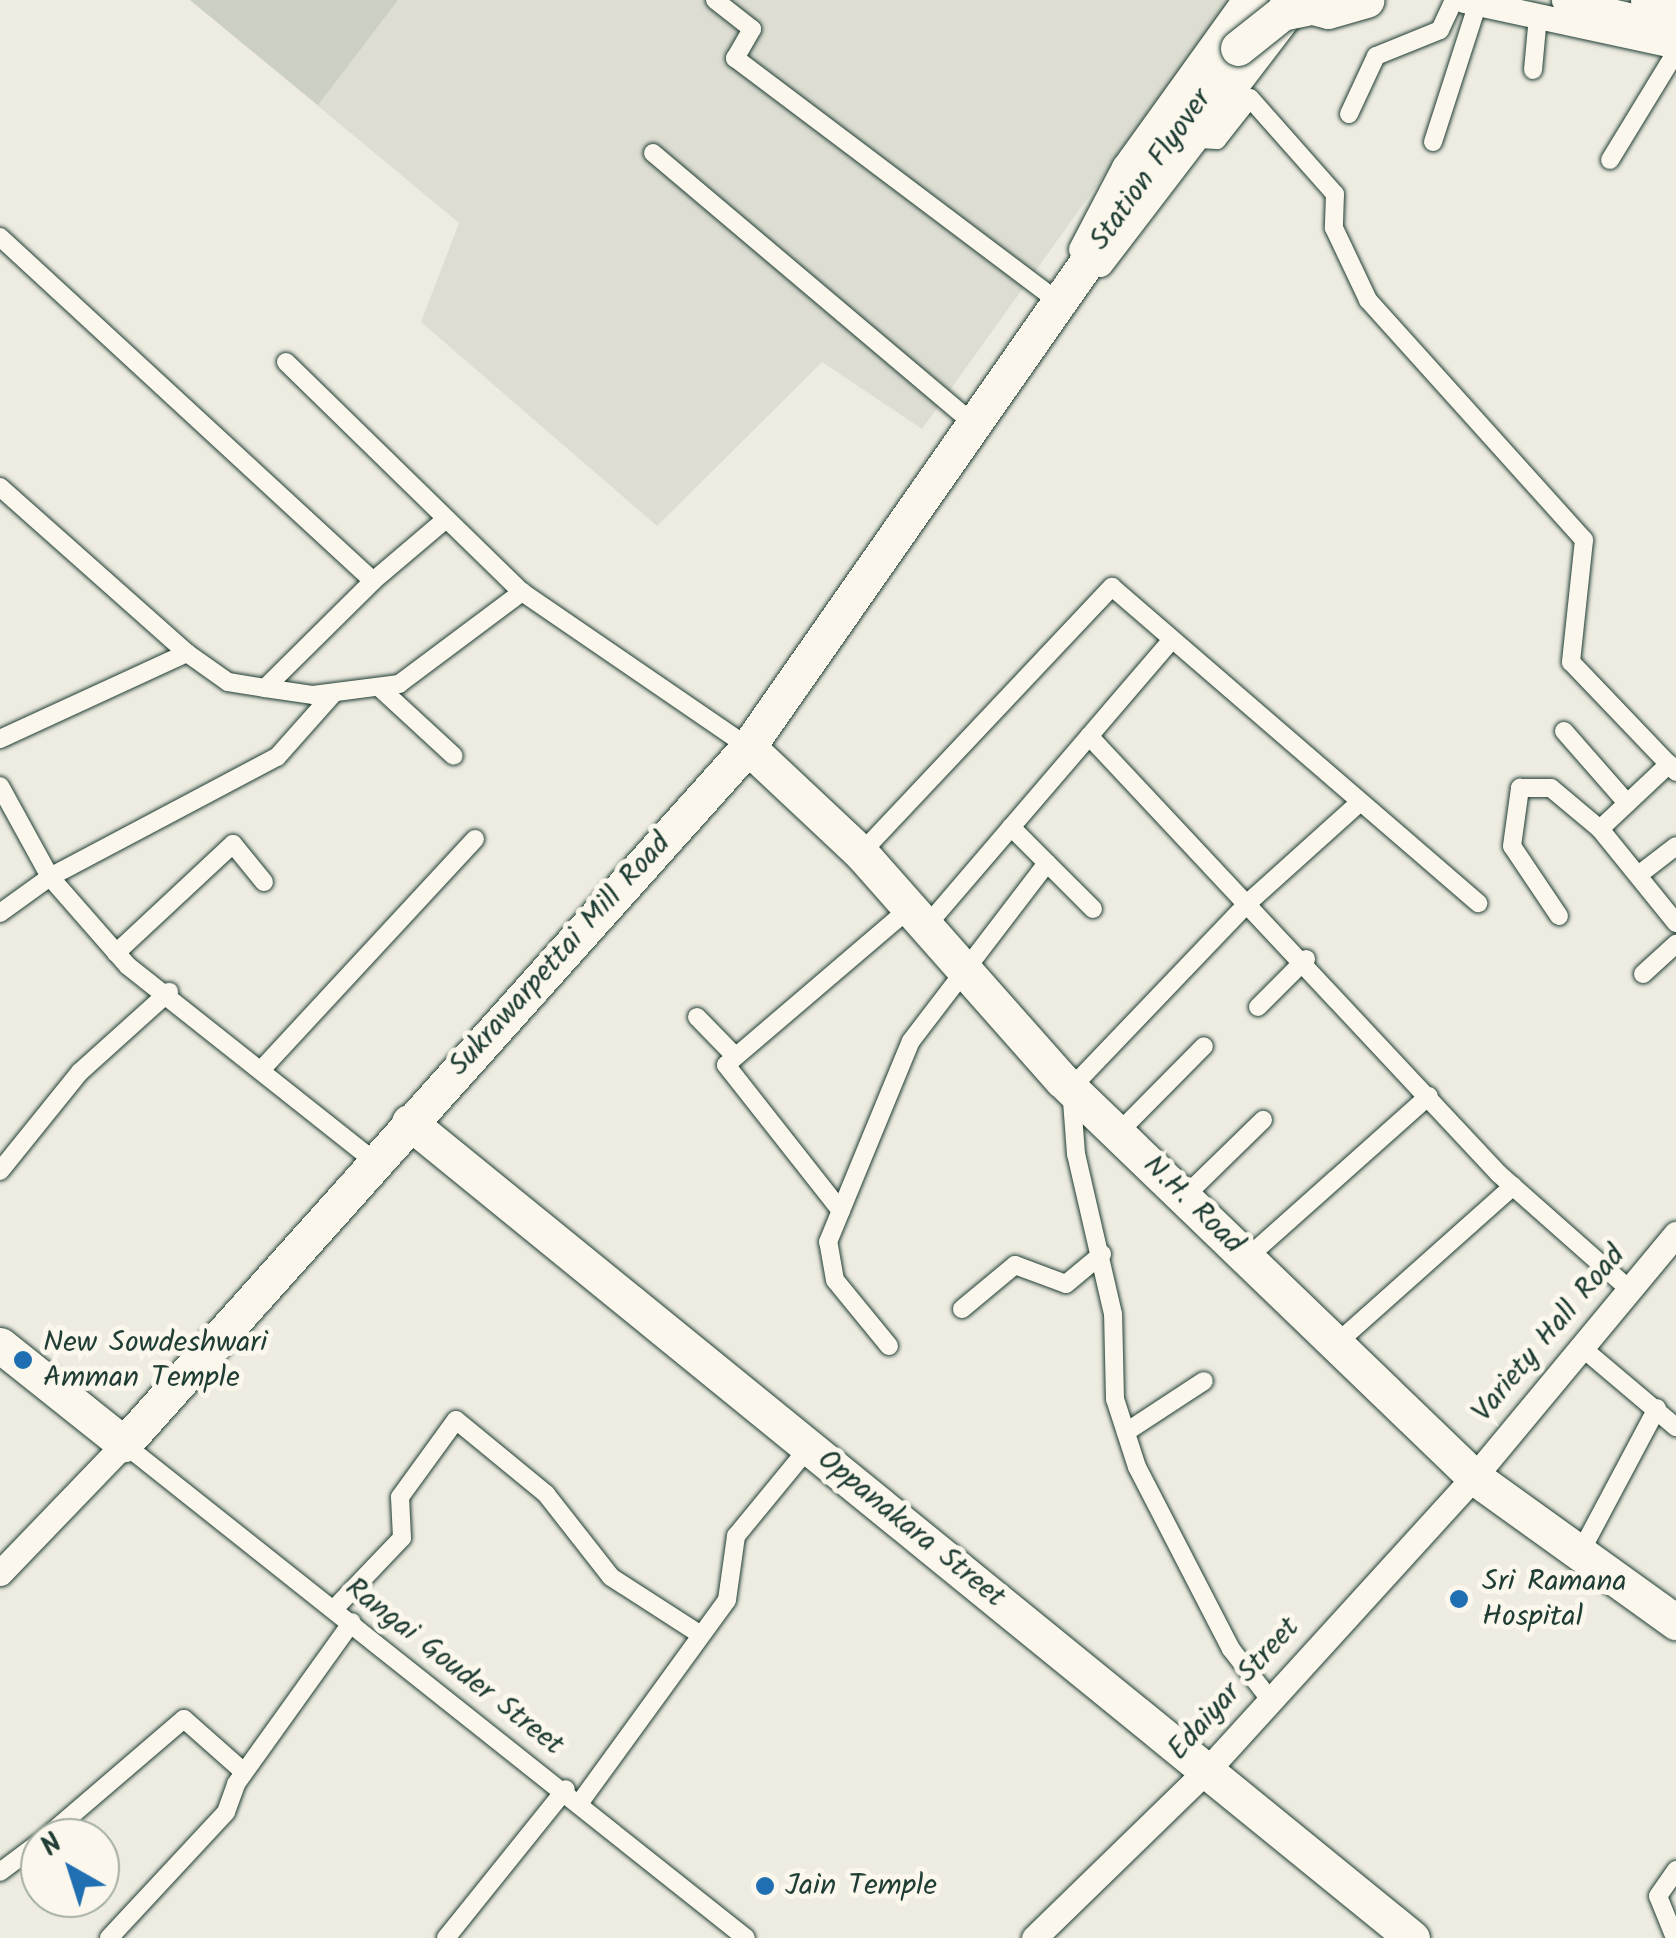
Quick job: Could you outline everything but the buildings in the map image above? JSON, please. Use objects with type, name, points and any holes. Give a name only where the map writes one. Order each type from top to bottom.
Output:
[{"type":"highway","name":"Station Flyover","points":[[1062,296],[1270,0]]},
{"type":"highway","name":"Station Flyover","points":[[1238,48],[1296,3],[1366,0]]},
{"type":"highway","name":"Sukrawarpettai Mill Road","points":[[124,1444],[748,747],[1062,296]]},
{"type":"highway","name":"N.H. Road","points":[[748,747],[861,854],[914,921],[1071,1088],[1474,1477],[1676,1622]]},
{"type":"highway","name":"Oppanakara Street","points":[[409,1122],[1210,1767],[1412,1938]]},
{"type":"highway","points":[[5,1358],[124,1444]]},
{"type":"street","points":[[715,0],[752,29],[735,58],[1062,296]]},
{"type":"street","points":[[1062,296],[1124,168],[1244,0]]},
{"type":"street","points":[[1564,0],[1676,26]]},
{"type":"street","points":[[1643,0],[1676,7]]},
{"type":"street","points":[[1466,1],[1676,49],[1610,160]]},
{"type":"street","points":[[1348,114],[1376,56],[1440,30],[1466,1]]},
{"type":"street","points":[[1433,142],[1466,1]]},
{"type":"street","points":[[1062,296],[1126,238],[1296,3]]},
{"type":"street","points":[[1533,70],[1538,16]]},
{"type":"street","points":[[1199,139],[1217,140],[1250,98],[1334,194],[1334,228],[1368,300],[1584,540],[1571,662],[1672,768],[1600,828]]},
{"type":"street","points":[[653,152],[972,423]]},
{"type":"street","points":[[4,248],[373,581]]},
{"type":"street","points":[[286,362],[522,592],[748,747]]},
{"type":"street","points":[[3,496],[187,652],[228,682],[333,694],[399,684],[522,592]]},
{"type":"street","points":[[265,688],[373,581],[446,519]]},
{"type":"street","points":[[861,854],[1112,587],[1169,643],[1478,904]]},
{"type":"street","points":[[840,1212],[729,1076],[732,1053],[914,921],[1011,827],[1169,643]]},
{"type":"street","points":[[0,739],[187,652]]},
{"type":"street","points":[[380,688],[454,756]]},
{"type":"street","points":[[0,913],[50,877],[278,757],[333,694]]},
{"type":"street","points":[[1564,731],[1627,803]]},
{"type":"street","points":[[1089,736],[1306,960],[1512,1186],[1628,1288]]},
{"type":"street","points":[[0,786],[50,877],[116,953],[169,992],[374,1162]]},
{"type":"street","points":[[1560,916],[1512,846],[1520,788],[1552,788],[1600,828],[1676,922]]},
{"type":"street","points":[[1268,1697],[1231,1649],[1126,1432],[1102,1254],[1076,1154],[1071,1088],[1249,902],[1358,803]]},
{"type":"street","points":[[1011,827],[1094,909]]},
{"type":"street","points":[[261,1070],[475,839]]},
{"type":"street","points":[[116,953],[233,844],[264,882]]},
{"type":"street","points":[[1641,874],[1676,846]]},
{"type":"street","points":[[889,1346],[835,1280],[828,1242],[911,1041],[959,968],[1047,862]]},
{"type":"street","points":[[1642,974],[1676,944]]},
{"type":"street","points":[[1258,1007],[1306,960]]},
{"type":"street","points":[[0,1171],[80,1072],[169,992]]},
{"type":"street","points":[[697,1017],[732,1053]]},
{"type":"street","points":[[1118,1133],[1204,1046]]},
{"type":"street","points":[[1248,1257],[1429,1096]]},
{"type":"street","points":[[1185,1196],[1263,1120]]},
{"type":"street","points":[[1336,1343],[1512,1186]]},
{"type":"street","name":"Variety Hall Road","points":[[1474,1477],[1676,1234]]},
{"type":"street","points":[[962,1309],[1015,1264],[1066,1284],[1102,1254]]},
{"type":"street","points":[[1580,1346],[1676,1428]]},
{"type":"street","points":[[1126,1432],[1204,1381]]},
{"type":"street","points":[[1580,1553],[1657,1408]]},
{"type":"street","points":[[335,1608],[402,1538],[400,1497],[456,1420],[546,1494],[611,1577],[701,1635]]},
{"type":"street","name":"Sukrawarpettai Mill Road","points":[[0,1573],[124,1444]]},
{"type":"street","name":"Rangai Gouder Street","points":[[124,1444],[574,1795],[746,1938]]},
{"type":"street","points":[[446,1938],[574,1795],[701,1635],[726,1600],[736,1536],[809,1447]]},
{"type":"street","name":"Edaiyar Street","points":[[1034,1938],[1210,1767],[1268,1697],[1474,1477]]},
{"type":"street","points":[[109,1938],[226,1812],[244,1772],[352,1622]]},
{"type":"street","points":[[68,1818],[184,1719],[244,1772]]},
{"type":"street","points":[[0,1872],[20,1857]]},
{"type":"street","points":[[1675,1938],[1658,1896],[1676,1870]]},
{"type":"shaded area","points":[[190,0],[1230,0],[922,429],[822,362],[657,526],[421,322],[459,223]]},
{"type":"shaded area","points":[[190,0],[398,0],[318,105]]},
{"type":"place","name":"New Sowdeshwari Amman Temple","points":[[23,1360]]},
{"type":"place","name":"Sri Ramana Hospital","points":[[1459,1599]]},
{"type":"place","name":"Jain Temple","points":[[765,1886]]}]
